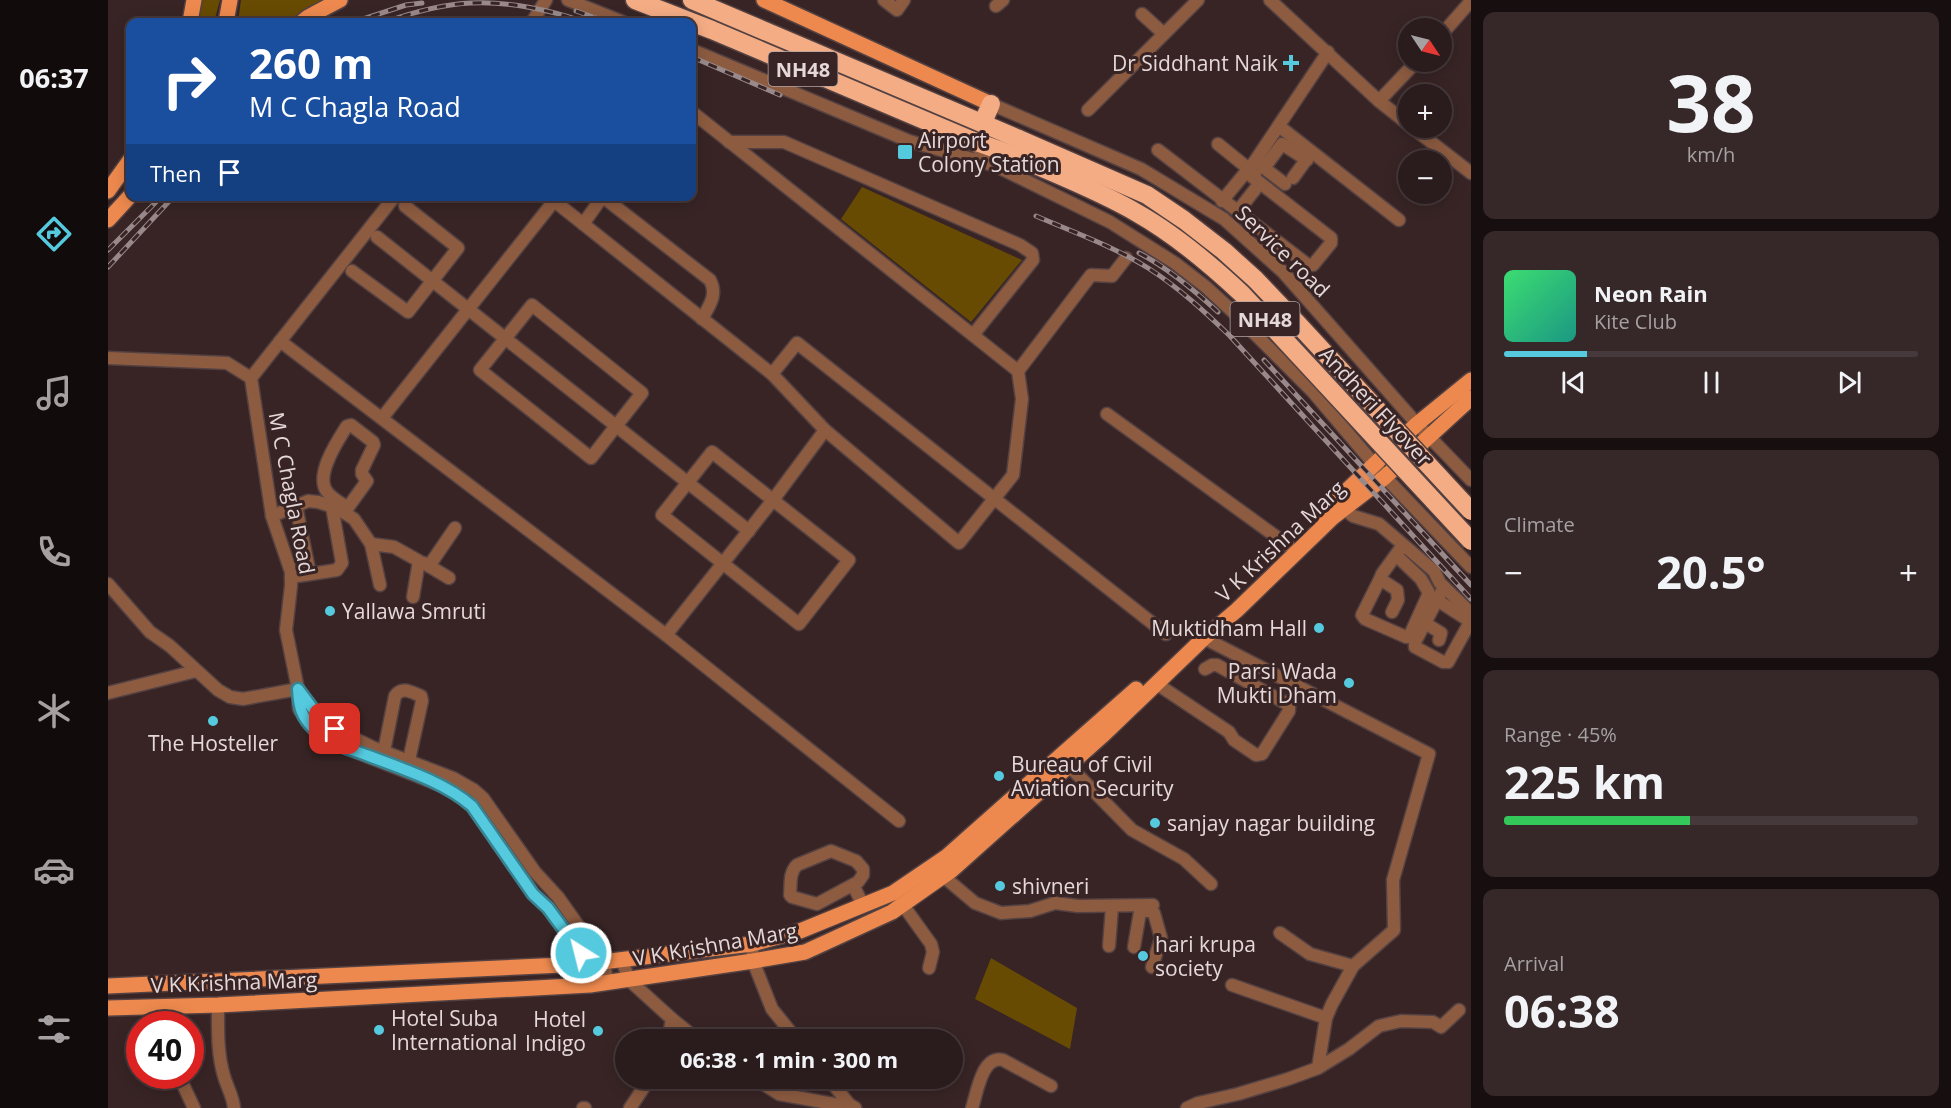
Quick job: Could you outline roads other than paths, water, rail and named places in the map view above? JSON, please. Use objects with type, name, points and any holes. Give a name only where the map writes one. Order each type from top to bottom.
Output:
[{"type":"highway","name":"NH48","points":[[635,0],[681,18]]},
{"type":"highway","name":"NH48","points":[[692,0],[983,122]]},
{"type":"highway","name":"NH48","points":[[696,24],[971,140]]},
{"type":"highway","points":[[983,122],[991,104]]},
{"type":"highway","name":"Andheri Flyover","points":[[983,122],[1016,147],[1138,213],[1212,266],[1242,294],[1471,541]]},
{"type":"highway","name":"Andheri Flyover","points":[[971,140],[1016,147],[1147,195],[1184,220],[1255,279],[1471,511]]},
{"type":"main road","points":[[191,18],[194,0]]},
{"type":"main road","points":[[227,18],[230,0]]},
{"type":"main road","points":[[307,18],[340,0]]},
{"type":"main road","points":[[764,0],[991,104]]},
{"type":"main road","points":[[110,189],[126,166]]},
{"type":"main road","points":[[108,219],[126,201]]},
{"type":"main road","name":"V K Krishna Marg","points":[[108,1008],[218,1005],[607,983],[753,962],[805,952],[892,912],[943,876],[1069,766],[1157,684],[1289,546],[1374,464],[1417,424],[1471,380]]},
{"type":"main road","name":"V K Krishna Marg","points":[[108,986],[585,964],[622,960],[752,944],[800,931],[893,893],[946,857],[1202,635],[1237,610],[1343,508],[1385,477],[1428,435],[1471,398]]},
{"type":"street","points":[[536,18],[546,0]]},
{"type":"street","points":[[568,0],[613,18]]},
{"type":"street","points":[[884,0],[901,5]]},
{"type":"street","points":[[1088,110],[1198,0]]},
{"type":"street","points":[[1270,0],[1398,116]]},
{"type":"street","points":[[1452,23],[1471,2]]},
{"type":"street","points":[[1142,14],[1164,34]]},
{"type":"street","points":[[696,52],[909,141],[994,165],[1110,222],[1175,263],[1232,310],[1313,393],[1385,477],[1471,567]]},
{"type":"street","points":[[1282,144],[1280,127],[1328,52]]},
{"type":"street","points":[[1379,101],[1407,72]]},
{"type":"street","name":"Service road","points":[[991,104],[1141,169],[1224,219],[1283,272],[1428,435]]},
{"type":"street","points":[[554,201],[772,374],[825,430],[959,543],[1013,475],[1022,399],[1018,371],[696,115]]},
{"type":"street","points":[[1280,127],[1282,144]]},
{"type":"street","points":[[1426,138],[1471,173]]},
{"type":"street","points":[[971,140],[994,165]]},
{"type":"street","points":[[729,142],[784,142],[1020,244],[1032,253],[1033,260],[973,335]]},
{"type":"street","points":[[1218,144],[1254,168],[1337,241]]},
{"type":"street","points":[[1282,144],[1306,154],[1399,220]]},
{"type":"street","points":[[1222,200],[1282,144]]},
{"type":"street","points":[[1158,150],[1313,266],[1331,243],[1331,238],[1260,183],[1254,168]]},
{"type":"street","points":[[1254,168],[1289,181],[1306,154]]},
{"type":"street","points":[[1238,211],[1260,183]]},
{"type":"street","points":[[108,358],[227,363],[251,378],[391,201]]},
{"type":"street","points":[[382,418],[469,309],[550,201]]},
{"type":"street","points":[[583,224],[600,201]]},
{"type":"street","points":[[608,201],[710,280],[714,286],[714,296],[702,319]]},
{"type":"street","points":[[352,271],[408,312],[458,248],[405,206]]},
{"type":"street","points":[[377,237],[749,531]]},
{"type":"street","points":[[1018,371],[1091,275],[1112,276],[1126,258]]},
{"type":"street","points":[[532,306],[642,393],[591,458],[480,370],[506,338],[532,306]]},
{"type":"street","points":[[280,341],[666,635],[899,822]]},
{"type":"street","points":[[772,374],[797,343],[1166,634]]},
{"type":"street","name":"M C Chagla Road","points":[[251,378],[272,516],[288,560],[291,577],[286,630],[298,689],[325,722],[383,755],[415,758],[473,790],[495,813],[535,872],[558,897],[604,962],[607,983]]},
{"type":"street","points":[[1107,414],[1289,546]]},
{"type":"street","points":[[346,511],[367,481],[362,470],[374,445],[351,425],[347,426],[332,449],[323,476],[327,492],[346,511],[354,519],[371,544],[380,585]]},
{"type":"street","points":[[666,635],[749,531],[825,430]]},
{"type":"street","points":[[1428,435],[1471,480]]},
{"type":"street","points":[[712,452],[849,560],[799,624],[662,515],[688,482],[712,452]]},
{"type":"street","points":[[272,516],[308,501],[346,511]]},
{"type":"street","points":[[296,506],[310,574]]},
{"type":"street","points":[[291,577],[337,570],[342,562],[333,507]]},
{"type":"street","points":[[1343,508],[1353,516],[1379,524],[1400,550],[1429,593],[1409,637],[1365,620],[1362,615],[1380,579],[1400,550]]},
{"type":"street","points":[[413,597],[424,564],[455,528]]},
{"type":"street","points":[[371,544],[394,547],[449,579]]},
{"type":"street","points":[[1400,550],[1434,571],[1443,587],[1471,613]]},
{"type":"street","points":[[1380,579],[1397,590],[1398,600],[1392,612]]},
{"type":"street","points":[[108,584],[150,632],[170,646],[218,690],[230,697],[243,699],[298,689]]},
{"type":"street","points":[[1437,600],[1468,620],[1469,624],[1448,662],[1443,662],[1415,647],[1415,642],[1443,587]]},
{"type":"street","points":[[1425,623],[1441,633],[1439,640]]},
{"type":"street","points":[[1202,635],[1429,754],[1393,880],[1394,930],[1353,966],[1332,1004],[1326,1018],[1318,1068]]},
{"type":"street","points":[[1205,669],[1217,665],[1289,705]]},
{"type":"street","points":[[108,693],[196,671]]},
{"type":"street","points":[[1157,684],[1229,732],[1234,740],[1256,755],[1262,754],[1289,711],[1289,705],[1299,687]]},
{"type":"street","points":[[415,758],[422,700],[421,696],[403,690],[395,696],[383,755],[440,785],[472,806],[527,886],[548,908],[581,953],[590,985]]},
{"type":"street","points":[[1069,766],[1132,830],[1184,859],[1210,884]]},
{"type":"street","points":[[463,799],[473,790]]},
{"type":"street","points":[[484,821],[495,813]]},
{"type":"street","points":[[834,851],[856,861],[863,869],[862,878],[833,896],[817,904],[792,897],[790,895],[791,872],[805,861],[834,851]]},
{"type":"street","points":[[943,876],[975,903],[1000,913],[1030,911],[1055,903],[1145,908],[1154,913],[1161,936],[1152,968]]},
{"type":"street","points":[[853,885],[863,905]]},
{"type":"street","points":[[833,896],[841,915]]},
{"type":"street","points":[[903,905],[932,944],[933,952],[929,968]]},
{"type":"street","points":[[1109,946],[1112,907]]},
{"type":"street","points":[[1134,947],[1145,908]]},
{"type":"street","points":[[1280,933],[1310,954],[1353,966]]},
{"type":"street","points":[[752,944],[753,962],[772,1009],[787,1029]]},
{"type":"street","points":[[622,960],[629,980],[684,1029]]},
{"type":"street","points":[[1232,985],[1326,1018]]},
{"type":"street","points":[[218,1005],[218,1042],[224,1076],[234,1108]]},
{"type":"street","points":[[1187,1108],[1318,1068],[1349,1049],[1379,1026],[1401,1021],[1433,1022],[1441,1027],[1460,1010]]},
{"type":"street","points":[[670,1029],[672,1020]]},
{"type":"street","points":[[972,1108],[986,1068],[991,1061],[997,1058],[1003,1059],[1051,1086]]},
{"type":"street","points":[[185,1089],[194,1108]]},
{"type":"street","points":[[630,1108],[643,1089]]},
{"type":"street","points":[[771,1089],[779,1094],[855,1108]]},
{"type":"street","points":[[837,1089],[855,1108]]},
{"type":"railway","points":[[366,18],[406,5],[422,3]]},
{"type":"railway","points":[[397,18],[438,7],[485,3],[529,7],[570,18]]},
{"type":"railway","points":[[576,11],[596,18]]},
{"type":"railway","points":[[696,59],[780,95]]},
{"type":"railway","points":[[108,250],[157,201]]},
{"type":"railway","points":[[108,267],[169,201]]},
{"type":"railway","points":[[1036,216],[1135,260],[1170,283],[1200,308],[1229,335],[1471,599]]},
{"type":"railway","points":[[1139,253],[1160,265],[1218,312]]},
{"type":"railway","points":[[1264,360],[1471,585]]},
{"type":"place","name":"Dr Siddhant Naik","points":[[1291,63]]},
{"type":"place","name":"Airport Colony Station","points":[[905,152]]},
{"type":"place","name":"Yallawa Smruti","points":[[330,611]]},
{"type":"place","name":"Muktidham Hall","points":[[1319,628]]},
{"type":"place","name":"Parsi Wada Mukti Dham","points":[[1349,683]]},
{"type":"place","name":"The Hosteller","points":[[213,721]]},
{"type":"place","name":"Bureau of Civil Aviation Security","points":[[999,776]]},
{"type":"place","name":"sanjay nagar building","points":[[1155,823]]},
{"type":"place","name":"shivneri","points":[[1000,886]]},
{"type":"place","name":"hari krupa society","points":[[1143,956]]},
{"type":"place","name":"Hotel Suba International","points":[[379,1030]]},
{"type":"place","name":"Hotel Indigo","points":[[598,1031]]}]
